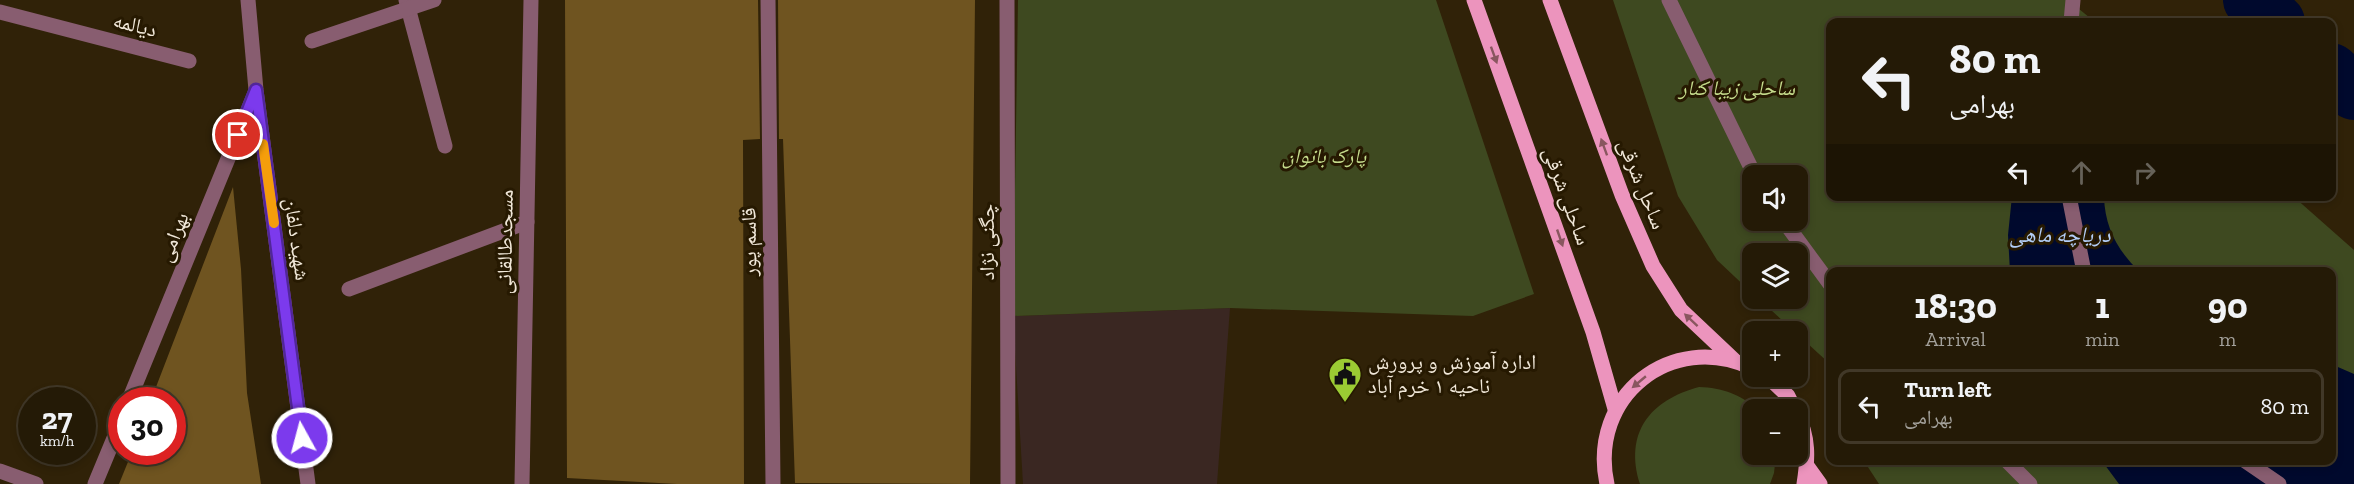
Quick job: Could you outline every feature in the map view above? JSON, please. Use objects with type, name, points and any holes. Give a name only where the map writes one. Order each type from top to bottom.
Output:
[{"type":"main road","name":"ساحلی شرقی","points":[[1474,0],[1593,332],[1615,409]]},
{"type":"main road","name":"ساحل شرقی","points":[[1550,0],[1622,195],[1653,266],[1681,310],[1734,360]]},
{"type":"main road","points":[[1607,484],[1603,466],[1605,437],[1615,409],[1637,382],[1666,364],[1700,356],[1734,360],[1742,364]]},
{"type":"main road","points":[[1779,387],[1790,399]]},
{"type":"main road","points":[[1804,484],[1807,466]]},
{"type":"main road","points":[[1807,466],[1820,484]]},
{"type":"street","name":"شهید دلفان","points":[[248,0],[256,90],[308,484]]},
{"type":"street","points":[[312,40],[406,4],[434,0]]},
{"type":"street","name":"مسجدطالقانی","points":[[522,484],[531,0]]},
{"type":"street","name":"قاسم پور","points":[[768,0],[773,484]]},
{"type":"street","name":"چگنی نژاد","points":[[1007,0],[1008,484]]},
{"type":"street","points":[[1669,0],[1750,165]]},
{"type":"street","points":[[2071,18],[2073,0]]},
{"type":"street","points":[[406,4],[445,146]]},
{"type":"street","name":"دیالمه","points":[[0,12],[189,61]]},
{"type":"street","name":"بهرامی","points":[[134,387],[256,90]]},
{"type":"street","points":[[2070,201],[2083,267]]},
{"type":"street","points":[[349,288],[527,222]]},
{"type":"street","points":[[1791,231],[1826,279]]},
{"type":"street","points":[[95,484],[108,453]]},
{"type":"street","points":[[2011,465],[2030,484]]},
{"type":"street","points":[[2251,465],[2278,484]]},
{"type":"street","points":[[0,471],[36,484]]},
{"type":"shaded area","points":[[1230,308],[1217,484],[1023,484],[1013,316]]},
{"type":"green space","name":"پارک بانوان","points":[[1018,0],[1436,0],[1534,294],[1473,316],[1230,308],[1013,316]]},
{"type":"green space","name":"ساحلی زیبا کنار","points":[[1613,0],[2068,0],[2090,18],[1826,18],[1826,201],[2299,201],[2354,250],[2354,484],[1879,484],[1867,465],[2336,465],[2336,267],[1826,267],[1826,360],[1808,344],[1808,321],[1783,321],[1770,309],[1808,309],[1808,243],[1742,243],[1742,284],[1717,260],[1678,196]]},
{"type":"green space","points":[[1699,387],[1716,389],[1744,399],[1742,399],[1742,465],[1775,465],[1770,484],[1640,484],[1636,466],[1636,449],[1645,421],[1667,400]]},
{"type":"water","name":"دریاچه ماهی","points":[[2011,201],[2104,201],[2107,218],[2114,237],[2124,255],[2135,267],[2010,267],[2008,235]]},
{"type":"water","points":[[2336,366],[2354,374],[2354,484],[2119,484],[2105,465],[2336,465]]},
{"type":"building","points":[[565,0],[758,0],[760,139],[743,140],[744,484],[677,484],[567,478]]},
{"type":"building","points":[[778,0],[975,0],[970,484],[795,483],[783,139],[779,139]]},
{"type":"building","points":[[233,187],[241,269],[247,393],[261,484],[119,484],[127,465],[186,465],[186,387],[156,387]]},
{"type":"waterway","points":[[2251,0],[2272,18]]},
{"type":"waterway","points":[[2336,76],[2354,92]]},
{"type":"slow traffic","points":[[263,144],[274,223]]},
{"type":"place","name":"اداره آموزش و پرورش ناحیه ۱ خرم آباد","points":[[1345,403]]},
{"type":"route","points":[[238,135],[256,90],[302,438]]}]
